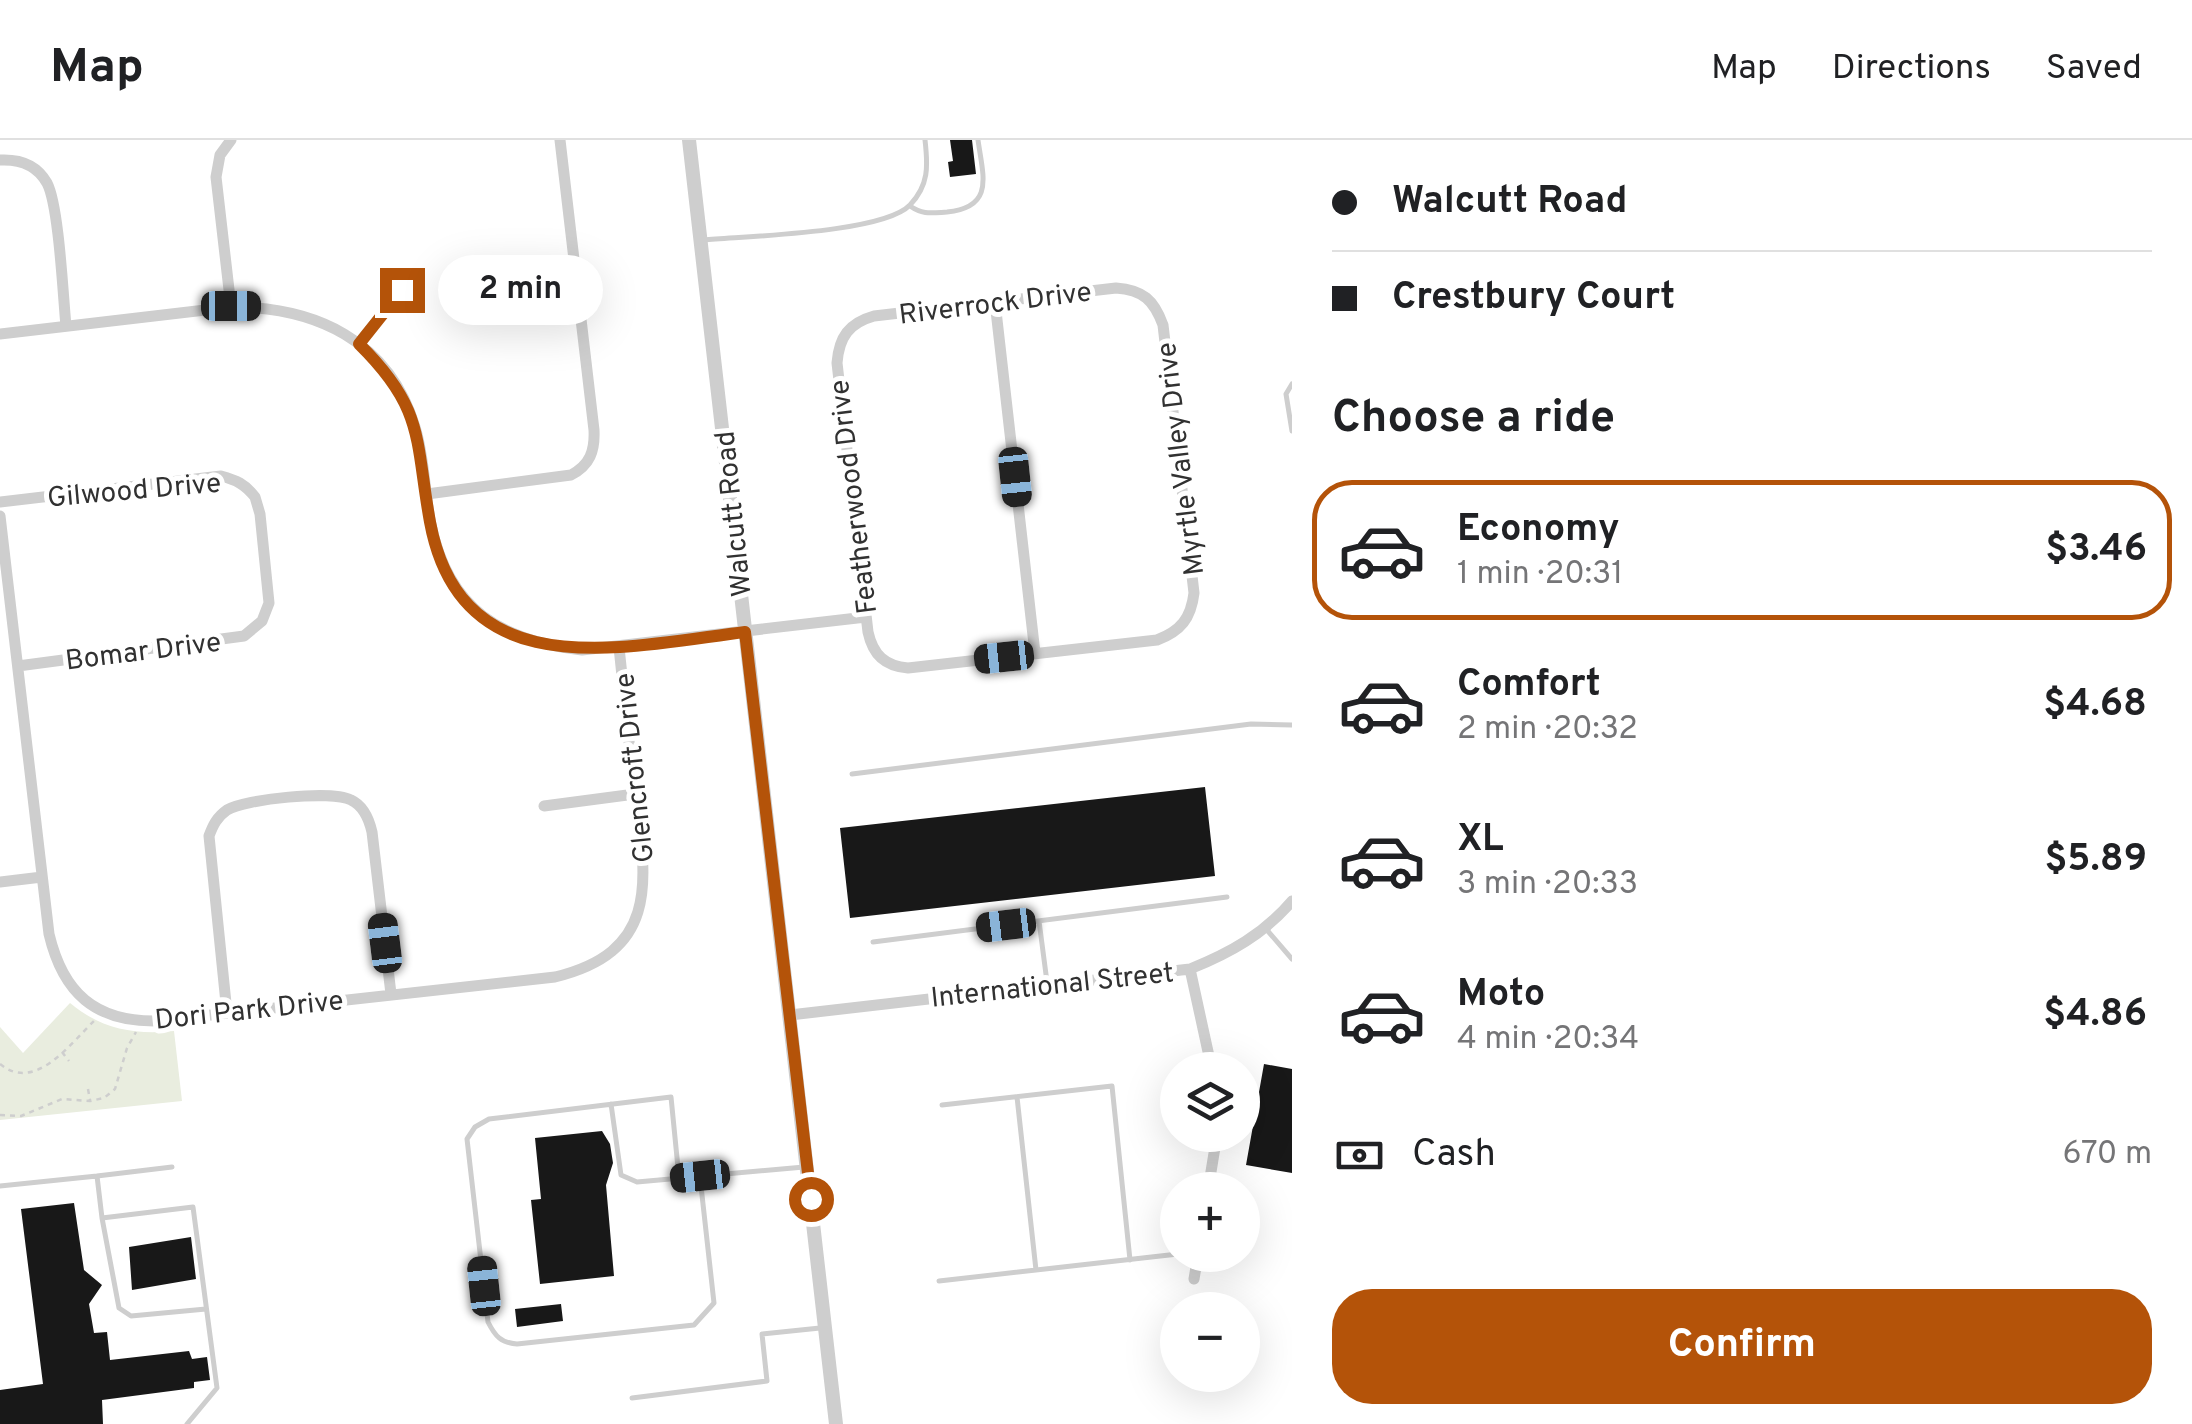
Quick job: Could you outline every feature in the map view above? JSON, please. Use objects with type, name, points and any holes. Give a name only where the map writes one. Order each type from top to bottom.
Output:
[{"type":"street","points":[[231,140],[220,155],[216,177],[231,306]]},
{"type":"street","points":[[427,494],[571,475],[581,470],[593,452],[594,430],[560,140]]},
{"type":"street","name":"Walcutt Road","points":[[690,140],[836,1424]]},
{"type":"street","points":[[0,160],[29,164],[48,184],[66,326]]},
{"type":"street","name":"Riverrock Drive","points":[[846,331],[858,320],[874,316],[1116,288],[1147,296]]},
{"type":"street","points":[[359,344],[402,290]]},
{"type":"street","name":"Myrtle Valley Drive","points":[[1036,654],[1156,640],[1184,624],[1192,609],[1192,574],[1163,325],[1158,309],[1147,296]]},
{"type":"street","points":[[995,302],[1036,654]]},
{"type":"street","points":[[0,334],[231,306],[266,306],[299,312],[330,325],[359,344],[385,369],[404,398],[415,425],[430,523],[440,559],[456,590],[481,615],[512,636],[548,647],[582,650],[866,617]]},
{"type":"street","name":"Featherwood Drive","points":[[846,331],[838,346],[837,363],[873,651],[894,667],[908,668],[1036,654]]},
{"type":"street","name":"Gilwood Drive","points":[[0,502],[221,476],[234,480],[255,496],[260,514],[269,592],[262,621]]},
{"type":"street","points":[[0,516],[42,877],[0,882]]},
{"type":"street","name":"Bomar Drive","points":[[18,666],[232,640],[244,636],[262,621]]},
{"type":"street","name":"Glencroft Drive","points":[[620,647],[645,872],[639,910],[620,944]]},
{"type":"street","points":[[227,1012],[208,851],[215,822],[228,810],[246,804],[330,794],[357,804],[372,832],[391,994]]},
{"type":"street","points":[[544,806],[635,794]]},
{"type":"street","name":"Dori Park Drive","points":[[42,877],[49,934],[60,970],[84,1000],[109,1015],[157,1021],[556,977],[590,966],[620,944]]},
{"type":"street","name":"International Street","points":[[790,1014],[1190,969],[1224,955],[1266,928],[1292,901]]},
{"type":"street","points":[[1190,969],[1208,1052]]},
{"type":"street","points":[[1194,1278],[1195,1272]]},
{"type":"lane","points":[[701,240],[870,224],[900,214],[910,206],[927,176],[925,140]]},
{"type":"lane","points":[[910,206],[922,214],[966,210],[974,205],[984,185],[978,140]]},
{"type":"lane","points":[[1292,384],[1286,394],[1292,431]]},
{"type":"lane","points":[[852,774],[1251,724],[1292,726]]},
{"type":"lane","points":[[874,942],[1227,898]]},
{"type":"lane","points":[[1039,921],[1048,985]]},
{"type":"lane","points":[[1266,928],[1292,960]]},
{"type":"lane","points":[[942,1105],[1112,1086],[1130,1260]]},
{"type":"lane","points":[[1016,1096],[1036,1270]]},
{"type":"lane","points":[[680,1178],[671,1097],[489,1119],[475,1127],[467,1139],[488,1322],[495,1334],[506,1343],[694,1324],[714,1303],[700,1176]]},
{"type":"lane","points":[[610,1104],[621,1175],[637,1182],[807,1167]]},
{"type":"lane","points":[[0,1186],[172,1167]]},
{"type":"lane","points":[[97,1176],[119,1308],[132,1316],[206,1309]]},
{"type":"lane","points":[[102,1218],[194,1207],[217,1388],[187,1424]]},
{"type":"lane","points":[[939,1280],[1160,1256]]},
{"type":"lane","points":[[632,1398],[767,1381],[762,1334],[826,1328]]},
{"type":"path","points":[[0,1064],[12,1072],[28,1074],[43,1068],[96,1020]]},
{"type":"path","points":[[0,1115],[21,1116],[62,1099],[104,1098],[114,1089],[136,1032]]},
{"type":"path","points":[[61,1051],[69,1061]]},
{"type":"path","points":[[88,1089],[90,1101]]},
{"type":"shaded area","points":[[70,1003],[94,1019],[119,1028],[174,1031],[182,1101],[0,1120],[0,1027],[23,1053]]},
{"type":"building","points":[[950,140],[972,140],[976,174],[950,177]]},
{"type":"building","points":[[1205,787],[1215,876],[850,918],[840,828]]},
{"type":"building","points":[[1264,1064],[1292,1069],[1292,1173],[1246,1165],[1248,1152],[1260,1152]]},
{"type":"building","points":[[602,1131],[610,1144],[613,1163],[606,1185],[614,1276],[540,1284],[531,1200],[541,1199],[535,1138]]},
{"type":"building","points":[[74,1203],[84,1270],[102,1285],[89,1304],[94,1333],[107,1332],[110,1360],[189,1351],[192,1359],[207,1357],[210,1380],[194,1382],[194,1388],[102,1400],[103,1424],[0,1424],[0,1390],[43,1384],[21,1209]]},
{"type":"building","points":[[191,1237],[196,1279],[132,1290],[129,1247]]},
{"type":"building","points":[[561,1304],[563,1321],[517,1327],[515,1309]]},
{"type":"route","points":[[402,290],[359,344],[385,369],[404,398],[423,458],[430,523],[440,559],[456,590],[481,615],[512,636],[548,647],[582,650],[745,632],[811,1199]]}]
